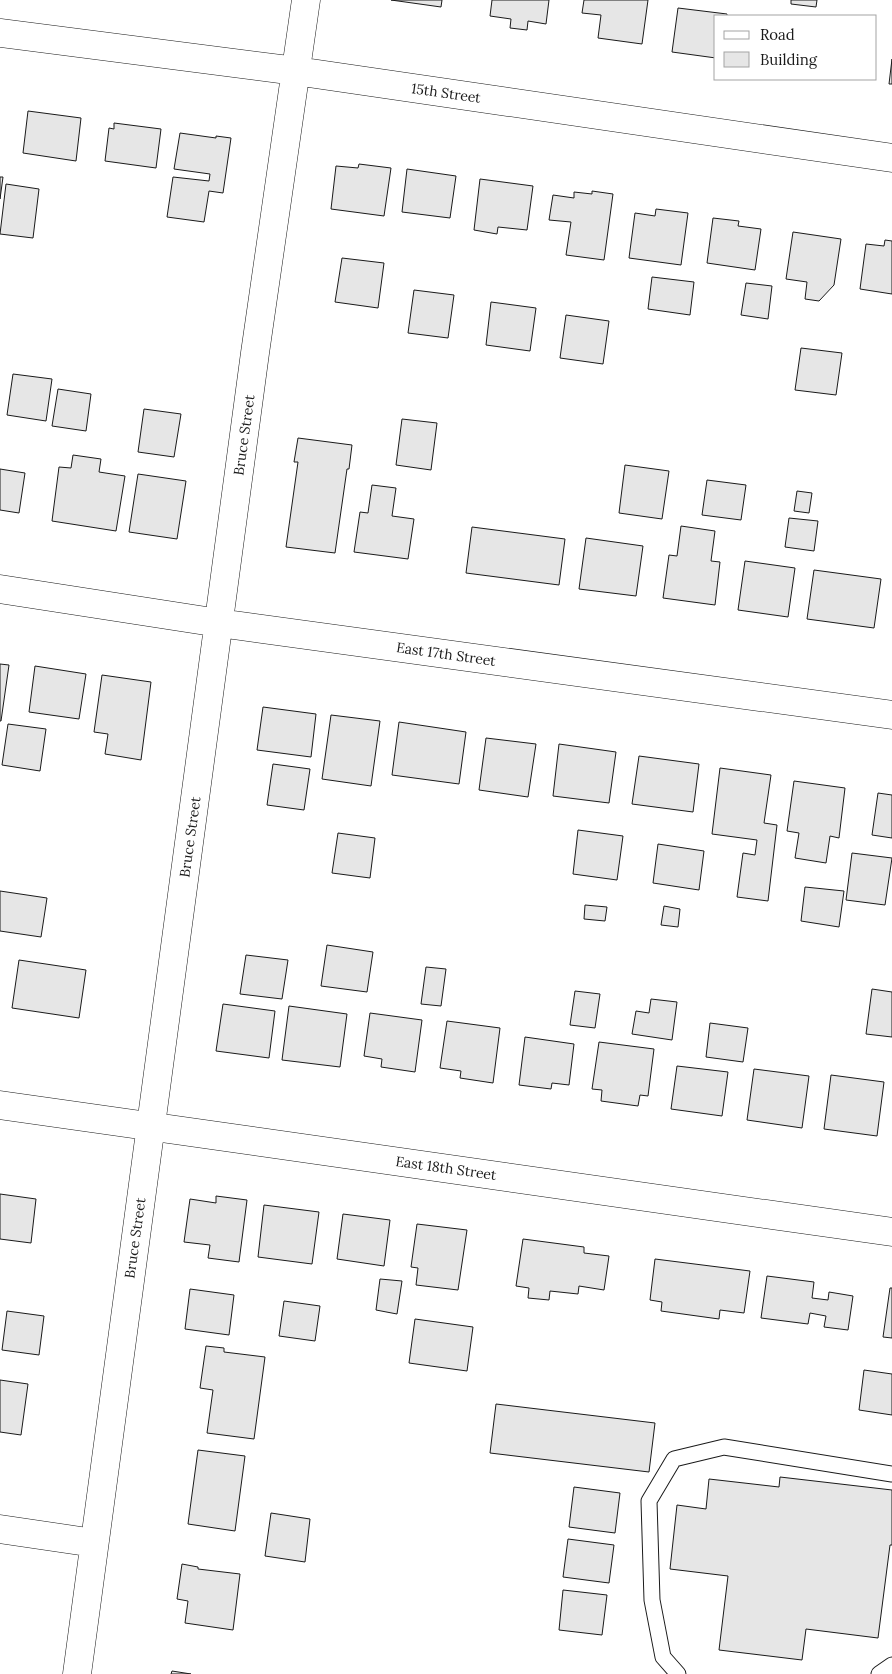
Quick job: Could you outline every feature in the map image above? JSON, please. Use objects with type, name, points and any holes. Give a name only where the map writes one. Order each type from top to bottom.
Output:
[{"type":"street","name":"Bruce Street","points":[[76,1674],[255,353],[306,0]]},
{"type":"street","name":"15th Street","points":[[0,33],[296,70],[892,158]]},
{"type":"street","name":"East 17th Street","points":[[0,589],[218,623],[892,715]]},
{"type":"street","name":"East 18th Street","points":[[0,1105],[892,1232]]},
{"type":"street","points":[[0,1529],[94,1543]]},
{"type":"lane","points":[[678,1674],[663,1657],[652,1600],[649,1502],[674,1459],[724,1447],[892,1474]]},
{"type":"lane","points":[[878,1674],[892,1665]]},
{"type":"building","points":[[391,0],[442,0],[441,7]]},
{"type":"building","points":[[492,0],[549,0],[546,24],[528,21],[527,30],[510,28],[511,19],[490,16]]},
{"type":"building","points":[[584,0],[648,0],[642,44],[598,38],[601,15],[582,13]]},
{"type":"building","points":[[791,0],[817,0],[816,7],[791,4]]},
{"type":"building","points":[[678,8],[727,14],[714,15],[714,58],[672,52]]},
{"type":"building","points":[[892,59],[892,84],[889,84]]},
{"type":"building","points":[[28,111],[81,118],[76,161],[23,153]]},
{"type":"building","points":[[114,123],[161,129],[156,168],[105,161],[109,128],[114,129]]},
{"type":"building","points":[[180,133],[231,138],[223,193],[209,191],[204,222],[167,217],[173,177],[209,181],[210,174],[174,169]]},
{"type":"building","points":[[359,164],[391,168],[384,216],[331,209],[336,166],[358,168]]},
{"type":"building","points":[[407,169],[456,176],[450,218],[402,212]]},
{"type":"building","points":[[0,177],[3,177],[0,199]]},
{"type":"building","points":[[480,179],[533,186],[527,230],[498,227],[497,234],[474,230]]},
{"type":"building","points":[[6,184],[39,189],[33,238],[0,234]]},
{"type":"building","points":[[592,191],[613,194],[604,260],[566,255],[571,222],[549,220],[553,195],[574,198],[574,192],[592,194]]},
{"type":"building","points":[[656,209],[688,213],[681,265],[629,258],[635,213],[655,216]]},
{"type":"building","points":[[713,218],[739,221],[738,226],[761,229],[755,270],[707,263]]},
{"type":"building","points":[[793,232],[841,239],[834,285],[819,301],[805,299],[807,282],[786,279]]},
{"type":"building","points":[[885,240],[892,241],[892,294],[860,289],[866,244],[884,246]]},
{"type":"building","points":[[342,258],[384,263],[378,308],[335,302]]},
{"type":"building","points":[[652,277],[694,282],[690,315],[648,309]]},
{"type":"building","points":[[746,283],[772,286],[768,319],[741,315]]},
{"type":"building","points":[[414,290],[454,295],[448,338],[408,333]]},
{"type":"building","points":[[491,302],[536,308],[530,351],[486,345]]},
{"type":"building","points":[[566,315],[609,321],[603,364],[560,358]]},
{"type":"building","points":[[801,348],[842,353],[836,395],[795,390]]},
{"type":"building","points":[[13,374],[52,379],[46,421],[7,415]]},
{"type":"building","points":[[58,389],[91,394],[86,431],[52,426]]},
{"type":"building","points":[[144,409],[181,414],[174,457],[138,452]]},
{"type":"building","points":[[402,419],[437,423],[431,470],[396,465]]},
{"type":"building","points":[[298,438],[352,445],[335,553],[286,547],[298,462],[294,462]]},
{"type":"building","points":[[73,455],[101,459],[99,472],[125,476],[116,531],[52,521],[59,467],[71,468]]},
{"type":"building","points":[[625,465],[669,471],[662,519],[619,513]]},
{"type":"building","points":[[0,469],[25,473],[19,513],[0,510]]},
{"type":"building","points":[[138,474],[186,481],[177,539],[129,532]]},
{"type":"building","points":[[707,480],[746,485],[741,520],[702,515]]},
{"type":"building","points":[[372,485],[396,488],[392,516],[414,519],[408,559],[354,552],[360,512],[368,513]]},
{"type":"building","points":[[797,491],[812,493],[809,513],[794,511]]},
{"type":"building","points":[[789,518],[818,521],[814,551],[785,547]]},
{"type":"building","points":[[681,526],[715,531],[711,561],[720,562],[715,605],[663,598],[669,555],[677,556]]},
{"type":"building","points":[[472,527],[565,539],[559,585],[466,573]]},
{"type":"building","points":[[586,538],[643,546],[636,596],[579,589]]},
{"type":"building","points":[[745,561],[795,568],[788,617],[738,610]]},
{"type":"building","points":[[814,570],[881,579],[874,628],[807,619]]},
{"type":"building","points":[[0,664],[9,665],[1,721],[0,721]]},
{"type":"building","points":[[35,666],[86,674],[79,719],[29,712]]},
{"type":"building","points":[[102,675],[151,682],[141,760],[105,754],[108,734],[94,732]]},
{"type":"building","points":[[263,707],[316,714],[311,757],[257,750]]},
{"type":"building","points":[[331,715],[380,721],[371,786],[322,779]]},
{"type":"building","points":[[399,722],[466,732],[459,784],[392,775]]},
{"type":"building","points":[[8,724],[46,729],[40,771],[2,765]]},
{"type":"building","points":[[486,738],[536,744],[528,797],[479,790]]},
{"type":"building","points":[[559,744],[616,752],[609,803],[553,796]]},
{"type":"building","points":[[639,756],[699,764],[693,812],[632,804]]},
{"type":"building","points":[[273,764],[310,769],[304,810],[267,805]]},
{"type":"building","points":[[720,768],[771,775],[764,823],[777,825],[768,901],[737,897],[743,853],[755,855],[757,840],[712,834]]},
{"type":"building","points":[[794,781],[845,788],[839,838],[830,836],[826,863],[795,858],[799,833],[787,831]]},
{"type":"building","points":[[878,793],[892,795],[892,838],[872,835]]},
{"type":"building","points":[[578,830],[623,836],[617,880],[573,874]]},
{"type":"building","points":[[338,833],[375,838],[370,878],[332,873]]},
{"type":"building","points":[[658,844],[704,851],[699,890],[653,883]]},
{"type":"building","points":[[852,853],[892,858],[885,905],[846,900]]},
{"type":"building","points":[[805,887],[844,891],[839,927],[801,921]]},
{"type":"building","points":[[0,891],[47,898],[41,937],[0,931]]},
{"type":"building","points":[[585,905],[607,907],[605,921],[584,919]]},
{"type":"building","points":[[664,906],[680,909],[678,927],[661,925]]},
{"type":"building","points":[[327,945],[373,952],[367,992],[321,986]]},
{"type":"building","points":[[246,955],[288,960],[282,999],[240,994]]},
{"type":"building","points":[[19,960],[86,970],[79,1018],[12,1008]]},
{"type":"building","points":[[426,967],[446,969],[441,1006],[421,1004]]},
{"type":"building","points":[[872,989],[892,992],[892,1037],[866,1034]]},
{"type":"building","points":[[575,991],[600,994],[595,1028],[570,1025]]},
{"type":"building","points":[[651,999],[677,1002],[672,1040],[632,1034],[636,1011],[649,1013]]},
{"type":"building","points":[[223,1004],[275,1011],[269,1058],[216,1051]]},
{"type":"building","points":[[289,1006],[347,1014],[340,1067],[282,1060]]},
{"type":"building","points":[[370,1013],[422,1020],[415,1072],[381,1067],[382,1059],[364,1056]]},
{"type":"building","points":[[447,1021],[500,1028],[493,1083],[460,1078],[461,1071],[440,1068]]},
{"type":"building","points":[[710,1023],[748,1028],[743,1062],[706,1057]]},
{"type":"building","points":[[525,1037],[574,1044],[569,1085],[552,1083],[551,1089],[519,1085]]},
{"type":"building","points":[[599,1042],[654,1049],[648,1096],[640,1095],[638,1106],[601,1101],[602,1090],[592,1089]]},
{"type":"building","points":[[677,1066],[728,1072],[722,1116],[671,1109]]},
{"type":"building","points":[[754,1069],[809,1076],[802,1128],[747,1120]]},
{"type":"building","points":[[831,1075],[884,1082],[877,1136],[824,1129]]},
{"type":"building","points":[[0,1194],[36,1199],[31,1243],[0,1239]]},
{"type":"building","points":[[216,1196],[247,1200],[239,1262],[208,1258],[210,1245],[184,1242],[190,1199],[216,1203]]},
{"type":"building","points":[[264,1205],[319,1212],[312,1264],[258,1257]]},
{"type":"building","points":[[343,1214],[390,1220],[384,1266],[337,1259]]},
{"type":"building","points":[[417,1224],[467,1230],[458,1290],[416,1285],[418,1268],[411,1267]]},
{"type":"building","points":[[523,1239],[584,1247],[584,1253],[609,1256],[604,1290],[579,1286],[578,1294],[550,1291],[549,1300],[528,1298],[529,1288],[516,1286]]},
{"type":"building","points":[[655,1259],[750,1271],[744,1313],[720,1310],[719,1319],[661,1311],[662,1302],[650,1300]]},
{"type":"building","points":[[767,1276],[814,1282],[812,1298],[828,1300],[829,1292],[853,1296],[848,1330],[824,1327],[826,1316],[810,1313],[808,1324],[761,1318]]},
{"type":"building","points":[[380,1279],[402,1281],[397,1314],[376,1310]]},
{"type":"building","points":[[890,1288],[892,1288],[892,1338],[883,1337]]},
{"type":"building","points":[[190,1289],[234,1295],[229,1335],[185,1329]]},
{"type":"building","points":[[284,1301],[320,1306],[315,1341],[279,1336]]},
{"type":"building","points":[[7,1311],[44,1316],[39,1355],[2,1350]]},
{"type":"building","points":[[415,1319],[473,1327],[467,1371],[409,1363]]},
{"type":"building","points":[[206,1346],[224,1348],[224,1352],[265,1357],[254,1439],[207,1433],[213,1390],[200,1388]]},
{"type":"building","points":[[864,1370],[892,1374],[892,1415],[859,1410]]},
{"type":"building","points":[[0,1380],[28,1384],[21,1435],[0,1432]]},
{"type":"building","points":[[496,1404],[655,1423],[649,1472],[490,1453]]},
{"type":"building","points":[[198,1450],[245,1456],[235,1531],[188,1524]]},
{"type":"building","points":[[780,1477],[892,1490],[892,1545],[890,1545],[878,1638],[806,1629],[802,1660],[719,1650],[728,1576],[670,1569],[677,1505],[706,1509],[709,1479],[779,1487]]},
{"type":"building","points":[[574,1487],[620,1493],[615,1533],[569,1527]]},
{"type":"building","points":[[271,1513],[310,1519],[305,1562],[265,1556]]},
{"type":"building","points":[[568,1539],[614,1545],[609,1583],[563,1577]]},
{"type":"building","points":[[182,1564],[198,1567],[198,1569],[240,1574],[233,1630],[185,1623],[188,1601],[177,1599]]},
{"type":"building","points":[[563,1590],[607,1595],[602,1635],[559,1630]]},
{"type":"building","points":[[172,1671],[191,1674],[171,1674]]}]
